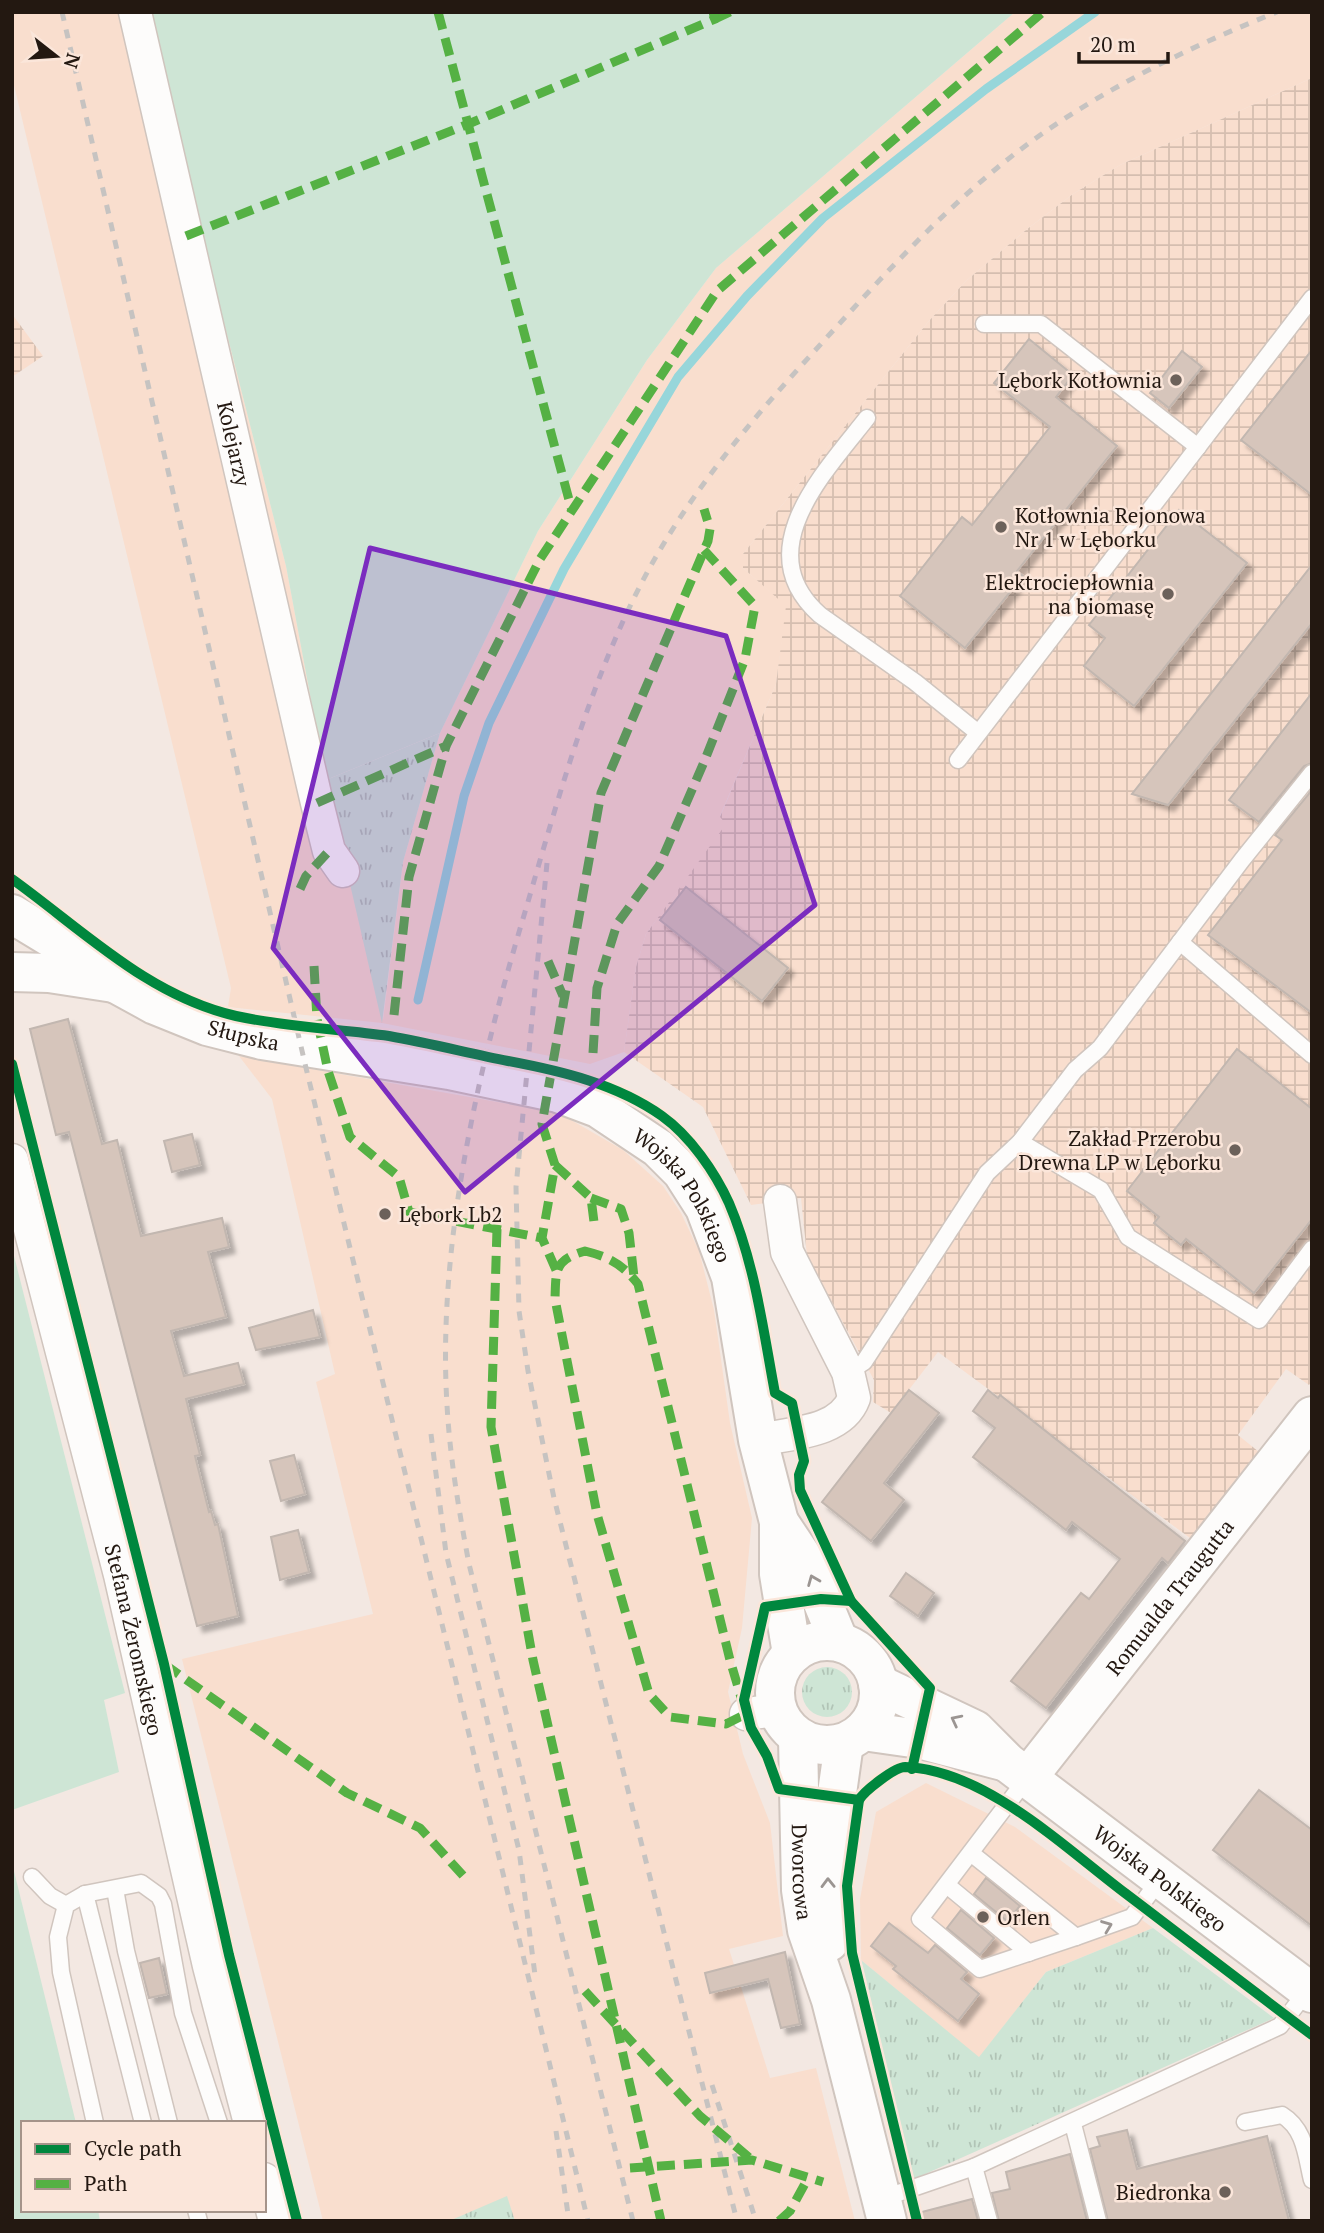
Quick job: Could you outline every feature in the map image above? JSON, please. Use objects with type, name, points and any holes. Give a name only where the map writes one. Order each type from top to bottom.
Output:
[{"type":"street","name":"Kolejarzy","points":[[135,12],[317,803],[329,851],[343,871]]},
{"type":"street","points":[[12,915],[15,934],[12,954]]},
{"type":"street","name":"Słupska","points":[[12,915],[101,968],[115,983],[155,1005],[233,1034],[383,1060]]},
{"type":"street","name":"Słupska","points":[[12,972],[49,973],[115,983]]},
{"type":"street","name":"Wojska Polskiego","points":[[383,1060],[449,1070],[579,1099],[634,1129],[682,1172],[705,1208],[728,1268],[758,1440],[779,1522],[779,1574],[792,1654]]},
{"type":"street","name":"Stefana Żeromskiego","points":[[12,1160],[120,1575],[209,1966],[249,2121]]},
{"type":"street","points":[[758,1440],[831,1424],[847,1413],[854,1398],[848,1372],[787,1252],[779,1202]]},
{"type":"street","name":"Romualda Traugutta","points":[[1018,1770],[1312,1416]]},
{"type":"street","name":"Wojska Polskiego","points":[[779,1522],[807,1564],[839,1643]]},
{"type":"street","points":[[824,1641],[839,1643],[865,1658],[878,1684],[879,1701],[873,1718],[853,1737],[813,1744],[774,1721],[776,1680],[792,1654],[807,1645],[824,1641]]},
{"type":"street","name":"Wojska Polskiego","points":[[878,1684],[975,1730],[1018,1770],[1310,1992]]},
{"type":"street","name":"Dworcowa","points":[[774,1721],[807,1930],[831,2000],[884,2210]]},
{"type":"street","name":"Wojska Polskiego","points":[[853,1737],[919,1739],[1018,1770]]},
{"type":"street","name":"Dworcowa","points":[[831,2000],[827,1865],[853,1737]]},
{"type":"street","points":[[266,2187],[275,2221]]},
{"type":"lane","points":[[958,760],[1312,298]]},
{"type":"lane","points":[[984,324],[1041,324],[1198,447]]},
{"type":"lane","points":[[867,418],[818,480],[802,510],[791,542],[793,583],[807,604],[820,615],[915,682],[977,732]]},
{"type":"lane","points":[[848,1372],[864,1362],[987,1173],[1020,1142],[1075,1070],[1100,1048],[1312,773]]},
{"type":"lane","points":[[1180,942],[1309,1046]]},
{"type":"lane","points":[[1020,1142],[1101,1190],[1128,1237],[1259,1320],[1312,1249]]},
{"type":"lane","points":[[1018,1770],[972,1854],[920,1919],[980,1969],[1132,1917],[1161,1878]]},
{"type":"lane","points":[[972,1854],[1076,1937]]},
{"type":"lane","points":[[32,1877],[50,1896],[66,1905]]},
{"type":"lane","points":[[95,2121],[61,1972],[58,1937],[66,1905],[86,1895],[141,1883],[159,1896],[163,1904],[183,2013],[218,2121]]},
{"type":"lane","points":[[948,1886],[1029,1953]]},
{"type":"lane","points":[[115,1889],[127,1951],[169,2121]]},
{"type":"lane","points":[[86,1895],[142,2121]]},
{"type":"lane","points":[[884,2210],[1280,2026],[1310,1992]]},
{"type":"lane","points":[[1245,2122],[1282,2115],[1294,2123],[1302,2138],[1312,2180]]},
{"type":"lane","points":[[1294,2123],[1312,2122]]},
{"type":"lane","points":[[1073,2124],[1098,2221]]},
{"type":"lane","points":[[974,2167],[989,2221]]},
{"type":"highlighted area","points":[[370,548],[726,636],[815,905],[465,1192],[273,948]]},
{"type":"shaded area","points":[[12,12],[145,12],[286,566],[326,780],[383,1020],[403,862],[440,733],[538,531],[647,360],[716,268],[1015,12],[1312,12],[1312,78],[1120,165],[1073,194],[1026,230],[966,281],[928,322],[743,554],[743,568],[787,606],[776,684],[720,816],[727,824],[646,934],[636,967],[624,1052],[590,1064],[382,1023],[228,1007],[231,988],[12,77]]},
{"type":"shaded area","points":[[1312,78],[1312,1381],[1309,1385],[1286,1369],[1238,1435],[1259,1452],[1190,1538],[938,1352],[891,1413],[873,1402],[874,1380],[807,1256],[801,1198],[751,1205],[703,1107],[624,1052],[636,967],[646,934],[726,824],[720,817],[776,684],[786,606],[743,568],[743,554],[928,322],[966,281],[1026,230],[1073,194],[1120,165]]},
{"type":"shaded area","points":[[12,314],[43,356],[12,377]]},
{"type":"shaded area","points":[[239,1056],[559,1113],[623,1150],[663,1186],[681,1213],[699,1251],[714,1310],[730,1423],[752,1518],[742,1628],[728,1692],[743,1754],[770,1823],[783,1936],[729,1949],[770,2078],[816,2068],[855,2221],[323,2221],[182,1659],[373,1614],[316,1382],[335,1374],[272,1099]]},
{"type":"shaded area","points":[[926,1783],[1015,1827],[1153,1928],[1046,1972],[979,2058],[861,1960],[860,1899],[876,1812]]},
{"type":"green space","points":[[145,12],[1015,12],[716,268],[647,360],[538,531],[440,733],[326,780],[286,566]]},
{"type":"green space","points":[[440,733],[403,862],[382,1023],[326,780]]},
{"type":"green space","points":[[12,1248],[125,1693],[104,1700],[119,1772],[12,1810]]},
{"type":"green space","points":[[827,1667],[844,1675],[852,1692],[844,1709],[827,1717],[810,1709],[802,1692],[810,1675]]},
{"type":"green space","points":[[12,1863],[76,2121],[21,2121],[21,2212],[98,2212],[100,2221],[12,2221]]},
{"type":"green space","points":[[1153,1928],[1274,2018],[914,2179],[861,1960],[979,2057],[1046,1972]]},
{"type":"green space","points":[[507,2196],[515,2221],[449,2221]]},
{"type":"building","name":"Kotłownia Rejonowa Nr 1 w Lęborku","points":[[1029,339],[1073,375],[1056,397],[1117,446],[1017,571],[1023,576],[965,648],[900,596],[962,517],[972,525],[1050,427],[994,383]]},
{"type":"building","points":[[1312,350],[1312,495],[1241,440]]},
{"type":"building","name":"Lębork Kotłownia","points":[[1182,351],[1202,367],[1169,408],[1150,393]]},
{"type":"building","name":"Elektrociepłownia na biomasę","points":[[1179,510],[1247,563],[1134,706],[1084,666],[1105,638],[1089,625]]},
{"type":"building","points":[[1312,565],[1312,623],[1168,805],[1132,794]]},
{"type":"building","points":[[1312,693],[1312,763],[1304,766],[1259,822],[1229,800]]},
{"type":"building","points":[[1312,790],[1312,1013],[1208,935],[1282,840],[1275,835]]},
{"type":"building","points":[[686,887],[788,968],[762,1001],[660,920]]},
{"type":"building","points":[[68,1019],[102,1144],[117,1140],[141,1236],[222,1218],[229,1247],[208,1252],[226,1317],[171,1331],[184,1376],[238,1363],[244,1384],[186,1399],[200,1455],[195,1456],[209,1512],[211,1511],[215,1525],[218,1524],[238,1616],[197,1626],[69,1132],[56,1135],[30,1029]]},
{"type":"building","name":"Zakład Przerobu Drewna LP w Lęborku","points":[[1237,1049],[1312,1109],[1312,1219],[1254,1293],[1186,1239],[1181,1245],[1154,1223],[1159,1217],[1127,1191]]},
{"type":"building","points":[[192,1134],[200,1165],[172,1172],[164,1141]]},
{"type":"building","points":[[313,1310],[320,1337],[256,1350],[249,1328]]},
{"type":"building","points":[[909,1390],[939,1413],[884,1483],[904,1500],[871,1541],[822,1502]]},
{"type":"building","points":[[988,1390],[998,1398],[1000,1395],[1185,1541],[1168,1563],[1162,1558],[1046,1708],[1011,1681],[1081,1593],[1089,1599],[1120,1559],[1072,1522],[1066,1530],[973,1457],[995,1428],[973,1411]]},
{"type":"building","points":[[294,1455],[305,1494],[281,1501],[270,1461]]},
{"type":"building","points":[[298,1530],[309,1572],[280,1580],[271,1537]]},
{"type":"building","points":[[906,1573],[934,1593],[918,1616],[890,1596]]},
{"type":"building","points":[[1259,1790],[1312,1830],[1312,1926],[1213,1850]]},
{"type":"building","points":[[986,1878],[1020,1906],[1007,1921],[974,1894]]},
{"type":"building","points":[[961,1910],[994,1938],[980,1955],[947,1928]]},
{"type":"building","points":[[889,1923],[928,1953],[935,1945],[967,1972],[961,1979],[979,1994],[958,2021],[893,1969],[896,1966],[871,1946]]},
{"type":"building","points":[[785,1952],[800,2024],[781,2028],[768,1979],[710,1993],[705,1973]]},
{"type":"building","points":[[159,1958],[167,1994],[149,1998],[140,1963]]},
{"type":"building","name":"Biedronka","points":[[1127,2130],[1137,2169],[1267,2136],[1289,2221],[1108,2221],[1090,2149],[1100,2146],[1097,2137]]},
{"type":"building","points":[[1070,2154],[1087,2221],[999,2221],[992,2193],[1010,2189],[1006,2172]]},
{"type":"building","points":[[972,2199],[978,2221],[919,2221],[918,2213]]},
{"type":"waterway","points":[[418,1000],[464,796],[489,723],[564,569],[678,377],[747,296],[823,218],[986,89],[1095,12]]},
{"type":"railway","points":[[62,12],[306,1068],[588,2221]]},
{"type":"railway","points":[[633,2221],[469,1564],[448,1425],[448,1282],[455,1219],[477,1093],[508,971],[560,793],[586,714],[616,637],[650,566],[690,502],[736,442],[785,384],[900,259],[997,168],[1095,99],[1203,43],[1277,12]]},
{"type":"railway","points":[[547,863],[516,1187],[519,1311],[528,1371],[554,1498],[737,2221]]},
{"type":"railway","points":[[431,1434],[446,1553],[519,1850],[535,1975]]},
{"type":"railway","points":[[712,2085],[756,2221]]},
{"type":"railway","points":[[556,2131],[569,2221]]},
{"type":"marked path","points":[[438,12],[572,511]]},
{"type":"marked path","points":[[186,236],[466,125],[715,19],[713,12]]},
{"type":"marked path","points":[[715,19],[730,12]]},
{"type":"marked path","points":[[317,803],[446,746],[540,559],[717,291],[1043,12]]},
{"type":"marked path","points":[[556,1270],[542,1238],[555,1165],[542,1124],[601,793],[708,541],[710,529],[704,509]]},
{"type":"marked path","points":[[593,1053],[597,988],[617,924],[659,866],[745,659],[755,606],[704,550]]},
{"type":"marked path","points":[[394,1015],[409,877],[446,746]]},
{"type":"marked path","points":[[300,889],[306,876],[329,851]]},
{"type":"marked path","points":[[548,961],[563,996]]},
{"type":"marked path","points":[[314,966],[317,1019],[328,1071],[350,1137],[399,1177],[409,1212],[542,1238]]},
{"type":"marked path","points":[[555,1165],[591,1198],[594,1222]]},
{"type":"marked path","points":[[591,1198],[621,1209],[629,1233],[634,1277]]},
{"type":"marked path","points":[[497,1229],[491,1427],[533,1660],[661,2221]]},
{"type":"marked path","points":[[585,1251],[614,1262],[638,1284],[730,1660],[746,1714],[726,1724],[670,1717],[649,1694],[597,1514],[555,1299],[557,1273],[562,1262],[585,1251]]},
{"type":"marked path","points":[[164,1664],[347,1793],[420,1828],[467,1880]]},
{"type":"marked path","points":[[585,1991],[700,2116],[752,2160]]},
{"type":"marked path","points":[[630,2168],[752,2160],[823,2182]]},
{"type":"marked path","points":[[779,2221],[790,2211],[808,2178]]},
{"type":"cycle path","points":[[12,879],[145,977],[204,1006],[255,1020],[389,1036],[568,1074],[626,1095],[672,1124],[701,1155],[717,1179],[738,1226],[757,1297],[775,1393],[792,1403],[804,1461],[799,1475],[800,1490],[851,1601],[930,1688],[912,1769]]},
{"type":"cycle path","points":[[12,1064],[164,1664],[229,1955],[297,2221]]},
{"type":"cycle path","points":[[851,1601],[821,1599],[765,1607],[744,1700],[751,1728],[767,1756],[779,1789],[859,1800]]},
{"type":"cycle path","points":[[917,2221],[852,1953],[847,1886],[859,1800],[873,1786],[900,1768],[935,1771],[965,1781],[1022,1814],[1312,2035]]},
{"type":"place","name":"Lębork Kotłownia","points":[[1176,380]]},
{"type":"place","name":"Kotłownia Rejonowa Nr 1 w Lęborku","points":[[1001,527]]},
{"type":"place","name":"Elektrociepłownia na biomasę","points":[[1168,594]]},
{"type":"place","name":"Zakład Przerobu Drewna LP w Lęborku","points":[[1235,1150]]},
{"type":"place","name":"Lębork Lb2","points":[[385,1214]]},
{"type":"place","name":"Orlen","points":[[983,1917]]},
{"type":"place","name":"Biedronka","points":[[1225,2192]]}]
